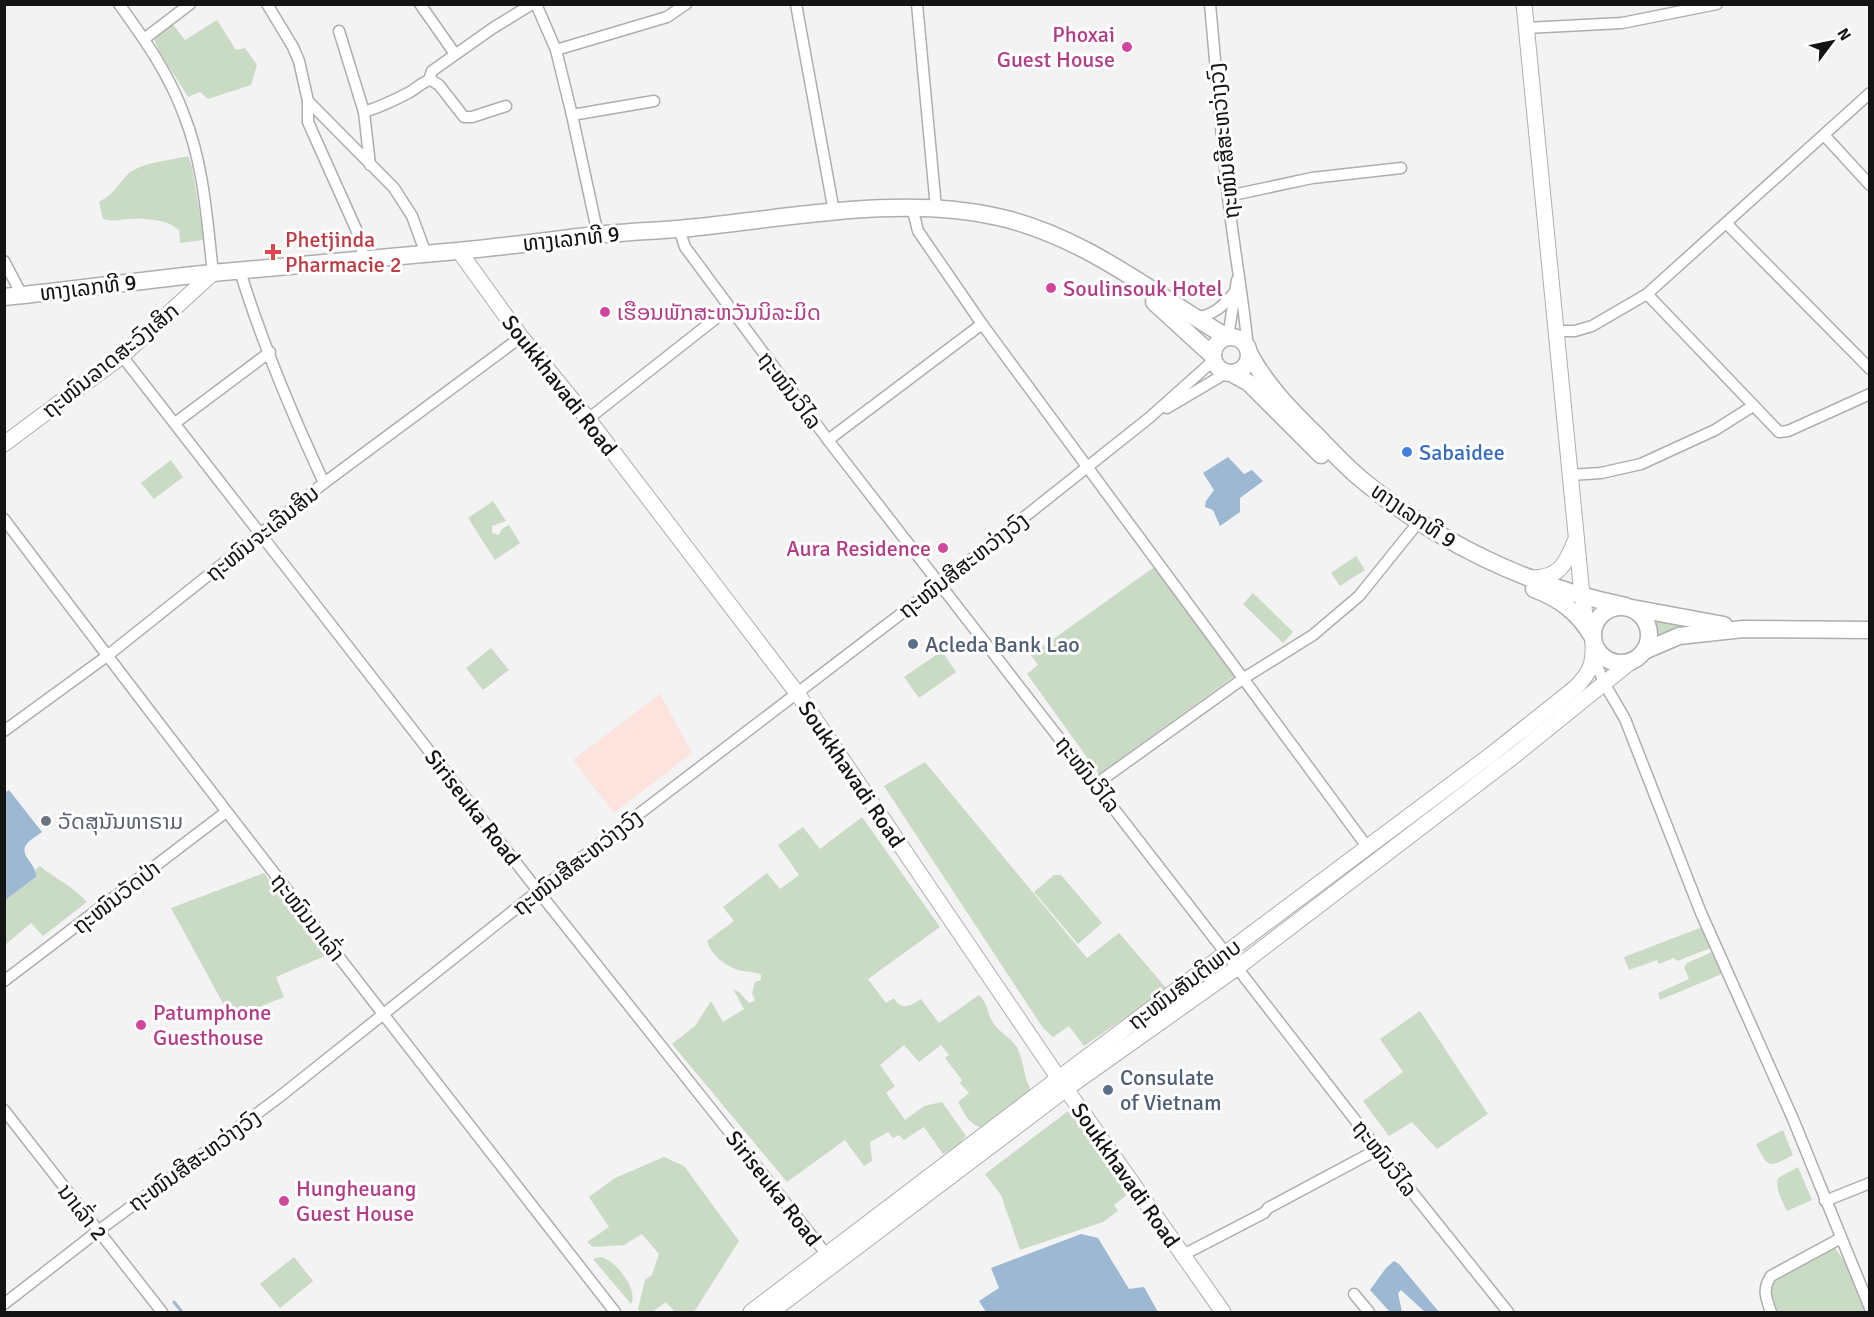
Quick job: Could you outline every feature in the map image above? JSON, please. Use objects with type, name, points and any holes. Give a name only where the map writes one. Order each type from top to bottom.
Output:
[{"type":"main road","name":"ທາງເລກທີ 9","points":[[4,297],[364,258],[459,251],[834,212],[912,207],[1000,217],[1038,228],[1082,248],[1227,337]]},
{"type":"main road","name":"ທາງເລກທີ 9","points":[[1125,275],[1213,358]]},
{"type":"main road","points":[[1227,337],[1240,339],[1249,351],[1249,359],[1242,369],[1230,373],[1219,368],[1213,358],[1215,346],[1227,337]]},
{"type":"main road","name":"ທາງເລກທີ 9","points":[[1249,351],[1258,369],[1274,391],[1359,478],[1416,521],[1491,567],[1628,607],[1743,629]]},
{"type":"main road","name":"ທາງເລກທີ 9","points":[[1230,373],[1249,383],[1353,485],[1413,529],[1450,551],[1491,567],[1565,604],[1597,651],[1609,660],[1624,663],[1679,636],[1743,629],[1869,630]]},
{"type":"main road","points":[[1592,641],[1594,626],[1602,613],[1616,606],[1628,607],[1643,617],[1648,626],[1648,641],[1639,655]]},
{"type":"street","points":[[119,4],[144,39],[175,94],[191,137],[206,204],[213,273]]},
{"type":"street","points":[[144,39],[189,4]]},
{"type":"street","points":[[267,4],[293,47],[308,101],[308,122],[356,229],[364,258]]},
{"type":"street","points":[[420,4],[455,54]]},
{"type":"street","points":[[364,112],[389,104],[429,80],[432,70],[511,16],[534,4],[556,50],[598,235]]},
{"type":"street","points":[[556,50],[667,17],[686,4]]},
{"type":"street","points":[[796,4],[834,212]]},
{"type":"street","points":[[917,4],[936,208]]},
{"type":"street","name":"ຖະໜົນສີສະຫວ່າງວົງ","points":[[1210,4],[1238,276]]},
{"type":"street","points":[[1524,4],[1582,595],[1592,641],[1604,683],[1625,719],[1701,913],[1793,1119],[1869,1308]]},
{"type":"street","points":[[1526,28],[1622,22],[1717,4]]},
{"type":"street","points":[[339,31],[364,112],[370,165]]},
{"type":"street","points":[[429,80],[439,85],[464,117],[472,117],[506,106]]},
{"type":"street","points":[[1556,332],[1575,331],[1592,326],[1647,294],[1727,224],[1869,93]]},
{"type":"street","points":[[572,116],[654,100]]},
{"type":"street","points":[[308,101],[394,188],[412,216],[426,254]]},
{"type":"street","points":[[1824,135],[1869,185]]},
{"type":"street","points":[[1228,196],[1312,178],[1401,168]]},
{"type":"street","points":[[912,207],[918,231],[982,324],[1368,848]]},
{"type":"street","points":[[1727,224],[1869,369]]},
{"type":"street","name":"ຖະໜົນວິໄລ","points":[[679,229],[685,248],[828,440],[1376,1148],[1508,1312]]},
{"type":"street","name":"Soukkhavadi Road","points":[[459,251],[521,337],[588,419],[797,693],[1181,1256],[1222,1312]]},
{"type":"street","points":[[4,261],[22,295]]},
{"type":"street","points":[[240,271],[253,314],[301,433],[324,483]]},
{"type":"street","name":"ຖະໜົນລາດສະວົງເສິກ","points":[[4,444],[122,356],[213,273]]},
{"type":"street","points":[[1227,337],[1238,276]]},
{"type":"street","points":[[1238,276],[1243,296],[1249,351]]},
{"type":"street","points":[[1192,317],[1206,316],[1215,312],[1235,293]]},
{"type":"street","points":[[1647,294],[1779,432],[1788,431],[1869,394]]},
{"type":"street","points":[[588,419],[729,308]]},
{"type":"street","points":[[828,440],[982,324]]},
{"type":"street","name":"ຖະໜົນຈະເລີນສິນ","points":[[4,731],[107,656],[324,483],[521,337]]},
{"type":"street","points":[[175,423],[270,352]]},
{"type":"street","name":"Siriseuka Road","points":[[122,356],[538,891],[827,1255]]},
{"type":"street","points":[[1149,418],[1213,358]]},
{"type":"street","points":[[1149,418],[1230,373]]},
{"type":"street","points":[[1570,475],[1601,473],[1641,464],[1715,430],[1753,406]]},
{"type":"street","name":"ຖະໜົນສີສະຫວ່າງວົງ","points":[[4,1304],[98,1231],[278,1098],[538,891],[940,584],[1149,418]]},
{"type":"street","name":"ຖະໜົນນາເລົ່າ","points":[[4,519],[226,812],[615,1312]]},
{"type":"street","points":[[1096,784],[1244,678],[1313,635],[1359,596],[1413,529]]},
{"type":"street","points":[[1532,578],[1544,578],[1557,571],[1570,555],[1576,538]]},
{"type":"street","name":"ຖະໜົນສັນຕິພາບ","points":[[771,1312],[1227,953],[1492,754],[1575,688],[1586,677],[1592,641]]},
{"type":"street","name":"ຖະໜົນສັນຕິພາບ","points":[[751,1312],[1063,1083],[1238,967],[1514,756],[1639,655]]},
{"type":"street","name":"ຖະໜົນວັດປ່າ","points":[[4,981],[226,812]]},
{"type":"street","name":"ນາເລົ່າ 2","points":[[4,1110],[162,1312]]},
{"type":"street","points":[[1181,1256],[1264,1213],[1268,1208],[1369,1154],[1376,1148]]},
{"type":"street","points":[[1825,1201],[1869,1183]]},
{"type":"street","points":[[1771,1312],[1764,1294],[1765,1284],[1771,1276],[1840,1238]]},
{"type":"street","points":[[1354,1294],[1369,1312]]},
{"type":"shaded area","points":[[660,694],[692,753],[614,813],[573,760]]},
{"type":"green space","points":[[217,20],[236,50],[245,48],[257,65],[251,85],[208,99],[200,92],[188,97],[162,56],[154,35],[171,22],[185,40]]},
{"type":"green space","points":[[188,156],[192,167],[204,240],[180,243],[179,230],[162,221],[103,219],[99,202],[112,193],[132,171],[147,165]]},
{"type":"green space","points":[[171,460],[183,477],[154,499],[141,483]]},
{"type":"green space","points":[[493,501],[506,521],[492,526],[492,533],[499,535],[502,529],[509,525],[520,543],[495,560],[468,518]]},
{"type":"green space","points":[[1356,556],[1365,570],[1340,586],[1331,573]]},
{"type":"green space","points":[[1157,565],[1236,675],[1099,774],[1027,674],[1038,665],[1031,655]]},
{"type":"green space","points":[[1253,593],[1293,632],[1283,643],[1243,604]]},
{"type":"green space","points":[[1649,619],[1700,626],[1653,639],[1653,628]]},
{"type":"green space","points":[[491,648],[509,670],[483,690],[466,668]]},
{"type":"green space","points":[[942,651],[956,672],[919,698],[904,677]]},
{"type":"green space","points":[[925,762],[1087,958],[1119,933],[1167,989],[1084,1046],[1069,1026],[1053,1037],[1043,1028],[884,786]]},
{"type":"green space","points":[[862,817],[940,927],[868,979],[886,1003],[894,998],[900,1005],[907,1006],[921,999],[939,1023],[979,995],[994,1024],[1017,1048],[1030,1091],[981,1127],[977,1126],[967,1117],[958,1102],[969,1093],[945,1058],[949,1055],[941,1045],[919,1062],[904,1045],[880,1065],[895,1086],[886,1093],[905,1120],[924,1106],[942,1102],[966,1136],[956,1147],[943,1154],[924,1127],[904,1140],[899,1135],[893,1138],[888,1132],[870,1142],[872,1161],[864,1166],[845,1140],[787,1182],[672,1044],[695,1026],[711,1001],[723,1022],[744,1009],[733,989],[749,1003],[755,1001],[752,993],[755,982],[761,980],[761,975],[738,970],[728,965],[715,955],[707,941],[734,921],[723,907],[767,873],[780,889],[799,875],[778,845],[803,827],[820,849]]},
{"type":"green space","points":[[40,866],[87,902],[43,936],[31,923],[5,945],[4,900],[36,877],[36,869]]},
{"type":"green space","points":[[264,873],[325,956],[276,977],[284,997],[231,1018],[171,908]]},
{"type":"green space","points":[[1054,875],[1061,875],[1102,923],[1078,944],[1034,892]]},
{"type":"green space","points":[[1705,926],[1713,947],[1677,961],[1674,958],[1659,964],[1657,960],[1629,970],[1624,957]]},
{"type":"green space","points":[[1714,951],[1724,973],[1660,1000],[1658,993],[1689,979],[1684,967],[1687,963]]},
{"type":"green space","points":[[1420,1011],[1488,1114],[1437,1149],[1412,1122],[1389,1136],[1363,1101],[1403,1072],[1380,1039]]},
{"type":"green space","points":[[1068,1111],[1103,1156],[1127,1195],[1114,1205],[1118,1211],[1103,1222],[1020,1250],[1001,1195],[985,1174]]},
{"type":"green space","points":[[1783,1130],[1793,1155],[1770,1164],[1756,1144]]},
{"type":"green space","points":[[664,1157],[684,1166],[739,1241],[694,1312],[675,1312],[666,1302],[652,1312],[640,1312],[638,1309],[645,1280],[652,1275],[659,1254],[642,1234],[624,1245],[593,1247],[587,1242],[609,1227],[589,1197],[615,1178]]},
{"type":"green space","points":[[1798,1167],[1812,1200],[1787,1211],[1778,1191],[1778,1178]]},
{"type":"green space","points":[[1835,1248],[1850,1269],[1866,1312],[1776,1312],[1769,1295],[1772,1279]]},
{"type":"green space","points":[[294,1257],[313,1281],[280,1308],[260,1284]]},
{"type":"green space","points":[[600,1257],[612,1263],[624,1276],[632,1291],[631,1304],[593,1259]]},
{"type":"water","points":[[1228,457],[1244,474],[1252,470],[1263,481],[1240,498],[1240,512],[1220,526],[1213,510],[1205,507],[1206,501],[1214,490],[1203,473]]},
{"type":"water","points":[[9,790],[42,832],[29,841],[25,849],[36,877],[5,900],[4,793]]},
{"type":"water","points":[[1081,1234],[1098,1238],[1129,1289],[1144,1287],[1158,1312],[986,1312],[979,1301],[999,1288],[991,1268]]},
{"type":"water","points":[[1394,1261],[1439,1312],[1425,1312],[1401,1290],[1398,1293],[1402,1312],[1390,1312],[1370,1290]]},
{"type":"waterway","points":[[174,1302],[182,1312]]},
{"type":"place","name":"Phoxai Guest House","points":[[1127,47]]},
{"type":"place","name":"Phetjinda Pharmacie 2","points":[[273,252]]},
{"type":"place","name":"Soulinsouk Hotel","points":[[1051,288]]},
{"type":"place","name":"ເຮືອນພັກສະຫວັນນິລະມິດ","points":[[605,312]]},
{"type":"place","name":"Sabaidee","points":[[1407,452]]},
{"type":"place","name":"Aura Residence","points":[[943,548]]},
{"type":"place","name":"Acleda Bank Lao","points":[[913,644]]},
{"type":"place","name":"ວັດສຸນັນທາຣາມ","points":[[46,821]]},
{"type":"place","name":"Patumphone Guesthouse","points":[[141,1025]]},
{"type":"place","name":"Consulate of Vietnam","points":[[1108,1090]]},
{"type":"place","name":"Hungheuang Guest House","points":[[284,1201]]}]
